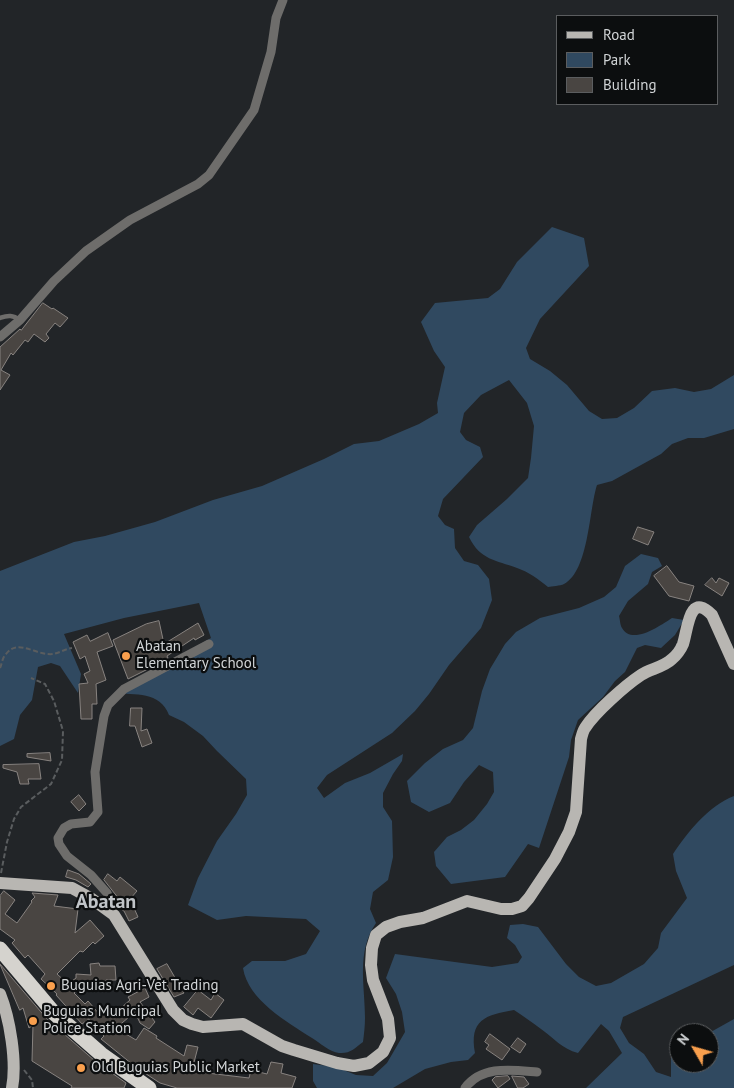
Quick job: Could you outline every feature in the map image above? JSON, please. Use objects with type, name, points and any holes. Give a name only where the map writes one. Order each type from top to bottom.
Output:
[{"type":"highway","points":[[0,949],[54,1013],[101,1054],[149,1088]]},
{"type":"main road","points":[[0,883],[72,888],[92,898],[114,915],[173,1010],[183,1020],[203,1027],[243,1024],[282,1046],[294,1050],[354,1066],[369,1063],[383,1052],[390,1038],[388,1019],[372,973],[372,948],[376,935],[386,927],[400,922],[423,918],[462,903],[476,902],[501,909],[512,909],[522,906],[555,860],[570,832],[576,812],[581,739],[585,728],[622,689],[642,675],[671,660],[682,647],[692,611],[702,608],[712,615],[734,664]]},
{"type":"main road","points":[[0,994],[9,1030],[15,1074],[12,1088]]},
{"type":"street","points":[[0,337],[20,320],[54,281],[86,251],[130,220],[198,184],[209,175],[254,110],[271,52],[276,18],[283,0]]},
{"type":"street","points":[[114,915],[107,893],[91,875],[61,849],[58,838],[64,828],[70,824],[90,822],[98,812],[95,772],[104,716],[108,705],[115,696],[124,689],[209,644]]},
{"type":"street","points":[[465,1088],[478,1075],[488,1072],[503,1070],[537,1072]]},
{"type":"lane","points":[[0,318],[7,315],[14,316],[20,320]]},
{"type":"lane","points":[[0,1014],[9,1030]]},
{"type":"path","points":[[0,668],[4,655],[11,649],[22,646],[34,652],[52,654],[72,648]]},
{"type":"path","points":[[0,878],[7,842],[17,813],[21,807],[51,784],[62,760],[63,731],[54,702],[44,684],[31,678]]},
{"type":"green space","points":[[552,227],[584,238],[589,266],[540,319],[526,348],[530,359],[550,371],[567,385],[589,411],[602,419],[617,418],[634,408],[652,391],[675,388],[694,392],[711,389],[734,375],[734,429],[704,438],[688,438],[672,444],[661,454],[612,481],[597,485],[587,539],[579,566],[572,577],[564,584],[548,587],[526,572],[483,555],[473,545],[469,537],[477,525],[528,478],[534,426],[527,403],[509,380],[481,395],[464,413],[460,432],[466,440],[480,447],[483,457],[443,499],[438,516],[445,525],[454,529],[455,548],[464,561],[478,565],[489,579],[492,600],[481,628],[449,665],[415,711],[392,733],[327,775],[317,788],[324,798],[345,783],[370,773],[403,754],[402,761],[383,793],[383,807],[392,821],[393,857],[388,880],[373,892],[370,909],[376,923],[366,945],[364,957],[365,1027],[363,1042],[349,1052],[336,1052],[291,1025],[260,1000],[246,980],[243,968],[252,961],[285,961],[306,954],[320,931],[306,919],[246,916],[217,920],[188,905],[198,878],[217,841],[247,795],[246,779],[203,736],[184,722],[169,715],[160,702],[146,696],[114,693],[211,638],[199,603],[124,618],[64,634],[81,674],[78,693],[60,666],[51,663],[38,667],[32,700],[20,715],[14,739],[0,746],[0,571],[74,542],[105,536],[155,522],[213,500],[262,486],[354,444],[379,441],[419,424],[438,413],[437,403],[445,367],[434,351],[421,322],[435,303],[488,298],[500,289],[517,262]]},
{"type":"green space","points":[[641,554],[658,558],[662,566],[652,572],[648,584],[628,601],[619,616],[622,628],[627,633],[639,635],[654,629],[672,618],[684,620],[675,635],[661,648],[645,645],[637,648],[625,672],[615,681],[603,697],[578,720],[571,740],[569,757],[539,848],[528,844],[505,877],[451,884],[436,866],[434,852],[447,837],[461,830],[474,820],[487,804],[494,792],[493,772],[479,765],[464,782],[450,803],[429,812],[411,802],[407,781],[443,749],[463,740],[473,728],[482,691],[490,669],[505,644],[516,632],[540,618],[579,608],[604,597],[616,587],[625,566]]},
{"type":"green space","points":[[734,796],[734,965],[623,1017],[620,1028],[629,1043],[644,1054],[656,1072],[671,1077],[671,1073],[719,1073],[719,1027],[734,1019],[734,1088],[586,1088],[622,1053],[609,1031],[601,1024],[578,1053],[563,1046],[514,1010],[495,1014],[481,1021],[474,1033],[475,1053],[468,1060],[451,1062],[425,1069],[393,1088],[317,1088],[313,1081],[313,1064],[336,1067],[356,1075],[373,1076],[387,1063],[405,1032],[402,1012],[396,994],[386,978],[395,954],[492,967],[518,963],[522,957],[515,945],[507,938],[510,925],[523,924],[538,927],[566,964],[579,977],[596,986],[611,983],[644,964],[658,948],[661,933],[687,898],[676,871],[673,854],[699,820],[725,800]]},
{"type":"building","points":[[43,303],[68,318],[60,327],[55,323],[46,334],[49,338],[45,342],[34,334],[28,342],[25,340],[13,355],[11,353],[1,370],[10,375],[0,390],[0,347],[21,330]]},
{"type":"building","points":[[638,527],[654,532],[648,545],[633,539]]},
{"type":"building","points":[[667,566],[679,582],[694,586],[689,601],[669,596],[654,576]]},
{"type":"building","points":[[712,578],[716,583],[719,578],[729,583],[722,596],[705,585]]},
{"type":"building","points":[[159,621],[164,644],[198,623],[204,635],[195,640],[194,638],[167,656],[168,658],[151,662],[152,667],[128,679],[113,640],[146,624]]},
{"type":"building","points":[[108,633],[113,646],[97,652],[106,680],[96,684],[97,704],[92,704],[92,719],[81,719],[79,684],[88,683],[84,674],[90,671],[85,656],[80,659],[73,642],[87,635],[90,641]]},
{"type":"building","points":[[131,708],[142,708],[141,731],[147,729],[152,743],[142,747],[135,726],[130,726]]},
{"type":"building","points":[[50,753],[51,761],[27,757],[27,754]]},
{"type":"building","points":[[39,764],[41,779],[28,779],[29,784],[20,784],[17,772],[3,768],[3,765]]},
{"type":"building","points":[[79,795],[86,804],[79,811],[71,802]]},
{"type":"building","points":[[68,870],[79,874],[91,884],[88,887],[66,877]]},
{"type":"building","points":[[108,874],[117,881],[120,877],[137,891],[130,899],[138,917],[129,921],[124,911],[119,908],[117,901],[119,899],[104,880]]},
{"type":"building","points":[[4,891],[15,900],[5,914],[17,923],[35,897],[32,893],[58,895],[54,906],[78,909],[75,933],[90,920],[104,936],[95,944],[93,942],[83,952],[80,951],[57,974],[68,984],[76,978],[76,974],[91,975],[90,964],[99,963],[100,966],[115,966],[116,980],[106,980],[106,988],[83,985],[74,993],[85,1004],[88,1001],[101,1016],[107,1010],[112,1016],[130,1000],[128,997],[145,988],[149,997],[140,1002],[155,1022],[149,1029],[140,1023],[135,1012],[116,1028],[136,1040],[144,1028],[184,1056],[187,1045],[198,1047],[192,1070],[199,1072],[249,1078],[251,1070],[267,1074],[271,1062],[283,1064],[281,1073],[296,1077],[292,1088],[177,1088],[160,1083],[137,1068],[101,1039],[104,1036],[89,1019],[82,1024],[57,994],[41,979],[45,974],[28,955],[25,958],[12,943],[15,940],[0,929],[0,896]]},
{"type":"building","points":[[0,964],[47,1019],[95,1061],[126,1083],[124,1088],[71,1088],[72,1086],[32,1061],[33,1025],[29,1028],[23,1008],[20,1010]]},
{"type":"building","points":[[167,964],[184,993],[174,997],[157,969]]},
{"type":"building","points":[[198,990],[211,1000],[215,993],[224,1000],[211,1018],[198,1008],[193,1015],[184,1007]]},
{"type":"building","points":[[490,1034],[510,1049],[502,1060],[486,1049],[489,1045],[485,1042]]},
{"type":"building","points":[[518,1038],[526,1044],[520,1053],[511,1047]]},
{"type":"building","points":[[508,1076],[510,1079],[498,1088],[492,1080],[495,1077]]},
{"type":"building","points":[[512,1076],[524,1077],[529,1084],[523,1088],[518,1088]]},
{"type":"place","name":"Abatan Elementary School","points":[[126,656]]},
{"type":"place","name":"Buguias Agri-Vet Trading","points":[[51,986]]},
{"type":"place","name":"Buguias Municipal Police Station","points":[[33,1021]]},
{"type":"place","name":"Old Buguias Public Market","points":[[81,1068]]},
{"type":"district","name":"Abatan","points":[[106,902]]}]
